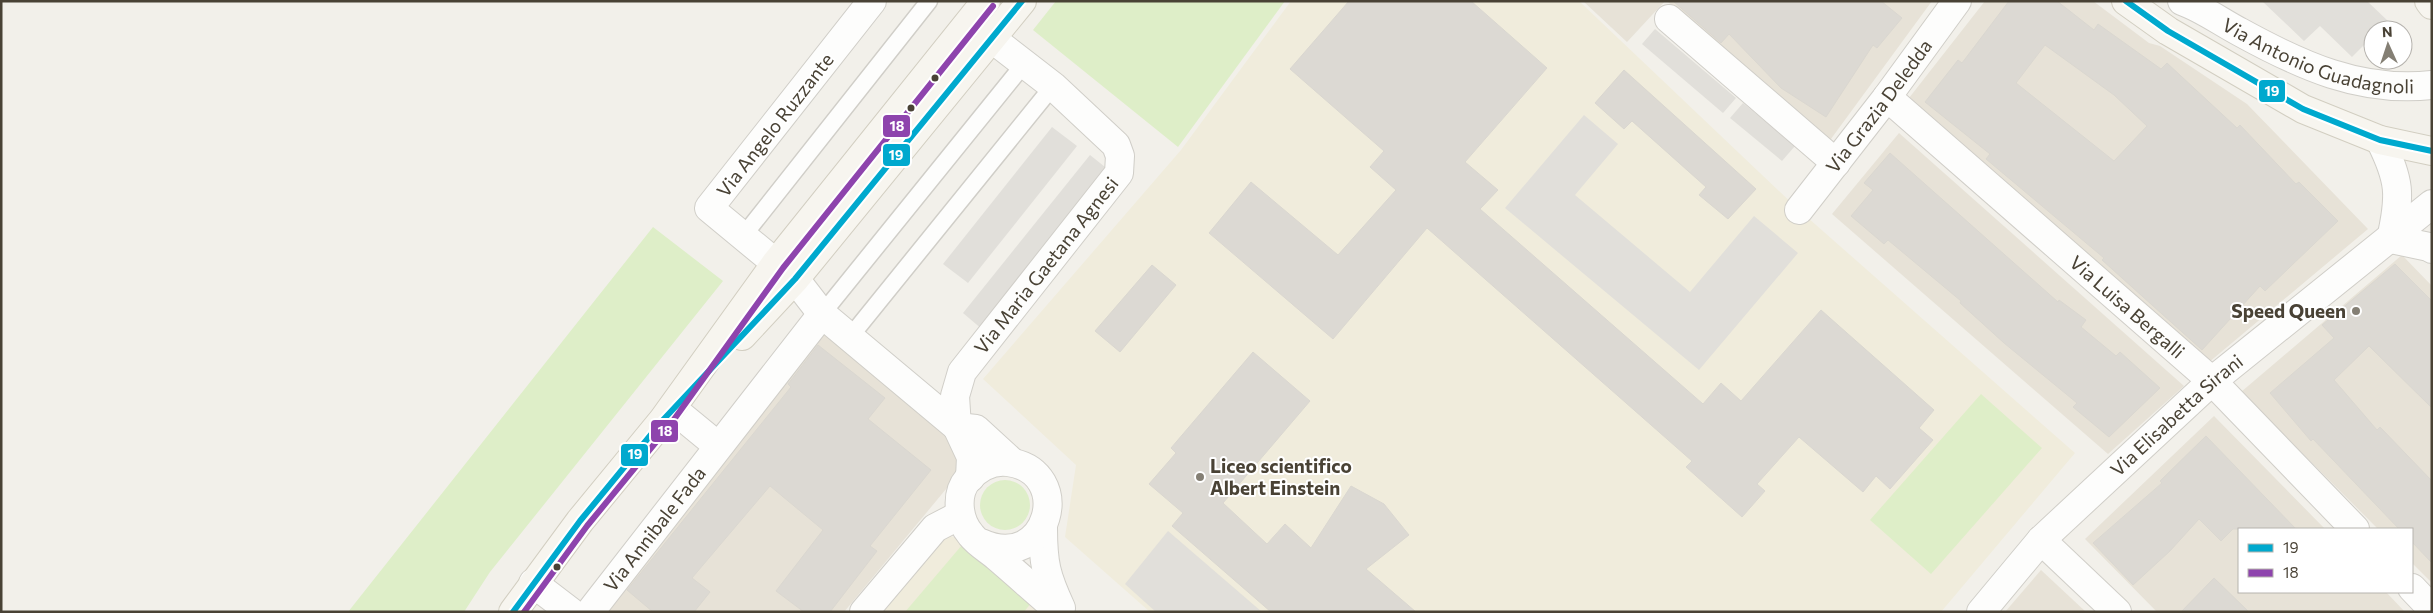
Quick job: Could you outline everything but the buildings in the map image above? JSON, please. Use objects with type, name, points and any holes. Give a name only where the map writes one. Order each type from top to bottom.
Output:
[{"type":"main road","points":[[786,271],[986,1]]},
{"type":"main road","points":[[513,612],[580,522],[786,271],[1022,1]]},
{"type":"main road","name":"Via Antonio Guadagnoli","points":[[2126,1],[2168,31],[2304,109],[2380,140],[2432,151]]},
{"type":"main road","points":[[2429,1],[2432,5]]},
{"type":"street","name":"Via Angelo Ruzzante","points":[[786,271],[709,208],[872,1]]},
{"type":"street","name":"Via Grazia Deledda","points":[[1799,210],[1887,98],[1957,1]]},
{"type":"street","name":"Via Antonio Guadagnoli","points":[[2182,1],[2288,59],[2346,80],[2412,87],[2432,85]]},
{"type":"street","points":[[1669,18],[1836,163]]},
{"type":"street","name":"Via Maria Gaetana Agnesi","points":[[970,478],[971,457],[957,426],[955,396],[962,372],[1119,173],[1120,156],[1116,145],[1052,86],[991,38]]},
{"type":"street","name":"Via Luisa Bergalli","points":[[1887,98],[2212,381],[2354,528]]},
{"type":"street","points":[[2380,140],[2393,166],[2398,189],[2397,212],[2391,238],[2429,247],[2432,250]]},
{"type":"street","name":"Via Elisabetta Sirani","points":[[1980,612],[2041,540],[2212,381],[2432,204]]},
{"type":"street","name":"Via Maria Gaetana Agnesi","points":[[786,271],[822,314],[957,426],[976,429],[1012,462]]},
{"type":"street","name":"Via Annibale Fada","points":[[590,612],[822,314]]},
{"type":"street","points":[[668,415],[718,446]]},
{"type":"street","points":[[981,544],[993,549],[1006,550],[1019,547],[1033,540],[1042,528],[1048,514],[1048,498],[1043,484],[1034,472],[1012,462],[990,463],[977,470],[960,495],[960,515],[970,535],[1061,612]]},
{"type":"street","points":[[864,612],[935,528],[960,515]]},
{"type":"street","points":[[1042,528],[1047,580],[1061,612]]},
{"type":"street","points":[[2041,540],[2117,612]]},
{"type":"street","points":[[533,583],[571,612]]},
{"type":"street","points":[[2413,589],[2432,609]]},
{"type":"lane","points":[[744,235],[929,1]]},
{"type":"lane","points":[[822,314],[1024,64]]},
{"type":"lane","points":[[850,336],[1052,86]]},
{"type":"shaded area","points":[[1291,1],[1579,1],[1799,210],[2075,453],[1941,612],[1150,612],[1065,537],[1076,465],[983,379],[1181,150]]},
{"type":"shaded area","points":[[1583,1],[1665,1],[1627,42]]},
{"type":"shaded area","points":[[1667,1],[1932,1],[1828,143]]},
{"type":"shaded area","points":[[1985,1],[2093,1],[2149,43],[2160,46],[2247,104],[2368,229],[2208,363],[1909,98]]},
{"type":"shaded area","points":[[2262,1],[2367,1],[2387,20],[2363,20],[2363,46],[2352,57],[2320,26],[2304,41]]},
{"type":"shaded area","points":[[1655,29],[1736,98],[1723,113],[1642,44]]},
{"type":"shaded area","points":[[1743,103],[1795,146],[1782,161],[1730,118]]},
{"type":"shaded area","points":[[1584,115],[1618,144],[1575,195],[1690,292],[1754,216],[1798,253],[1699,370],[1505,208]]},
{"type":"shaded area","points":[[1052,127],[1077,146],[968,283],[943,264]]},
{"type":"shaded area","points":[[1899,133],[2184,386],[2108,454],[1832,214]]},
{"type":"shaded area","points":[[1090,155],[1110,171],[983,330],[963,313]]},
{"type":"shaded area","points":[[2402,255],[2432,286],[2432,583],[2413,564],[2413,528],[2377,528],[2241,392]]},
{"type":"shaded area","points":[[821,332],[954,438],[961,471],[844,612],[601,612]]},
{"type":"shaded area","points":[[2214,416],[2324,528],[2238,528],[2238,593],[2387,593],[2405,612],[2157,612],[2085,539]]},
{"type":"shaded area","points":[[1168,531],[1262,612],[1156,612],[1125,584]]},
{"type":"shaded area","points":[[950,536],[963,540],[1049,612],[876,612],[938,541]]},
{"type":"shaded area","points":[[2041,570],[2086,612],[2005,612]]},
{"type":"green space","points":[[1056,1],[1285,1],[1178,147],[1033,30]]},
{"type":"green space","points":[[653,227],[723,281],[490,572],[464,612],[348,612]]},
{"type":"green space","points":[[1981,394],[2042,448],[1931,574],[1870,520]]},
{"type":"green space","points":[[1000,480],[1010,480],[1023,487],[1030,500],[1030,510],[1023,523],[1010,530],[1000,530],[991,526],[984,519],[980,510],[980,500],[984,491],[991,484]]},
{"type":"green space","points":[[962,545],[1031,603],[1024,612],[905,612]]},
{"type":"transit line","name":"19","points":[[513,612],[580,521],[663,420],[795,279],[1022,1]]},
{"type":"transit line","name":"19","points":[[2126,1],[2168,31],[2303,109],[2380,140],[2432,151]]},
{"type":"transit line","name":"18","points":[[524,612],[587,526],[670,425],[783,268],[993,6]]},
{"type":"place","name":"Speed Queen","points":[[2356,311]]},
{"type":"place","name":"Liceo scientifico Albert Einstein","points":[[1200,477]]}]
